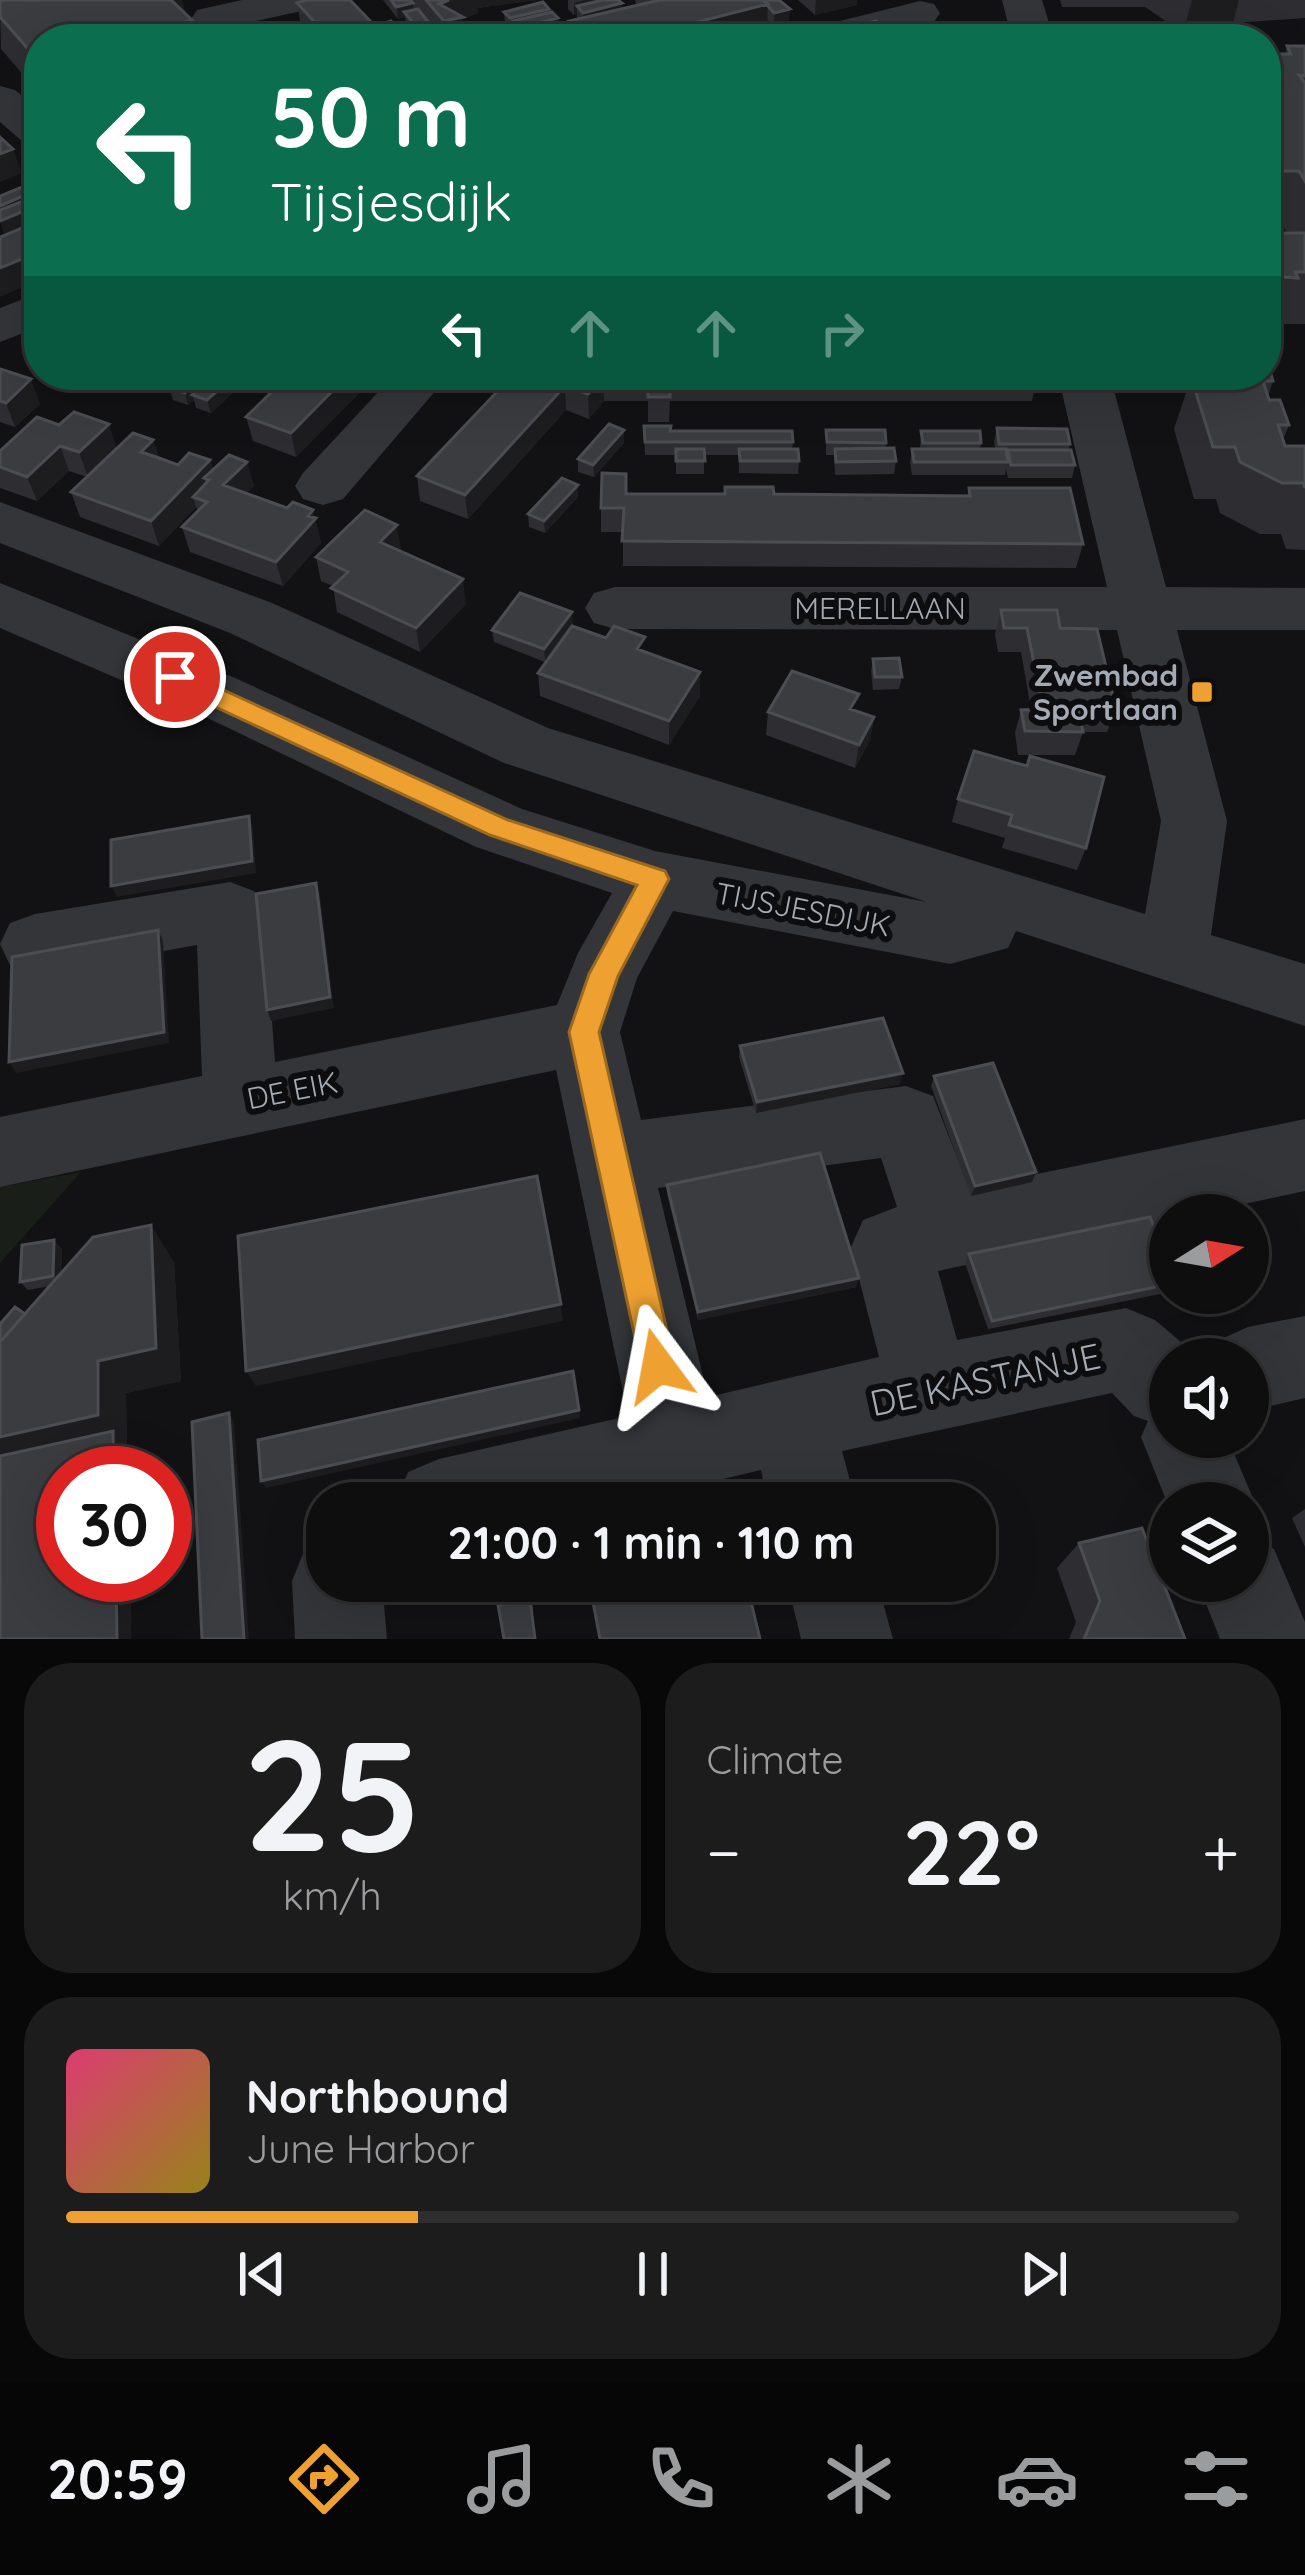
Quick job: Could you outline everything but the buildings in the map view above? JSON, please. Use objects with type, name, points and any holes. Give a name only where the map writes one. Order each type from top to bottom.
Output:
[{"type":"street","points":[[211,19],[296,0]]},
{"type":"street","points":[[895,24],[925,18]]},
{"type":"street","points":[[323,486],[409,390]]},
{"type":"street","points":[[1088,390],[1194,821],[1174,950]]},
{"type":"street","name":"TIJSJESDIJK","points":[[0,521],[251,619],[527,746],[1305,995]]},
{"type":"street","name":"TIJSJESDIJK","points":[[0,604],[213,694],[499,828],[655,879],[950,934],[983,927],[998,900]]},
{"type":"street","name":"MERELLAAN","points":[[615,608],[1305,609]]},
{"type":"street","points":[[655,879],[604,974],[584,1032],[677,1447]]},
{"type":"street","points":[[34,944],[230,911],[240,1100]]},
{"type":"street","name":"DE EIK","points":[[0,1152],[584,1032]]},
{"type":"street","points":[[642,1155],[906,1120],[945,1232]]},
{"type":"street","points":[[929,1388],[891,1247],[1305,1155]]},
{"type":"street","name":"DE KASTANJE","points":[[528,1482],[929,1388],[1126,1349],[1149,1376]]},
{"type":"street","points":[[1269,1365],[1305,1357]]},
{"type":"street","points":[[792,1421],[807,1482]]},
{"type":"street","points":[[338,1602],[341,1639]]},
{"type":"street","points":[[837,1602],[847,1639]]},
{"type":"street","points":[[1251,1602],[1266,1639]]},
{"type":"shaded area","points":[[81,1172],[0,1263],[0,1187]]},
{"type":"place","name":"Zwembad Sportlaan","points":[[1202,692]]},
{"type":"route","points":[[175,677],[499,828],[655,879],[604,974],[584,1032],[658,1366]]}]
